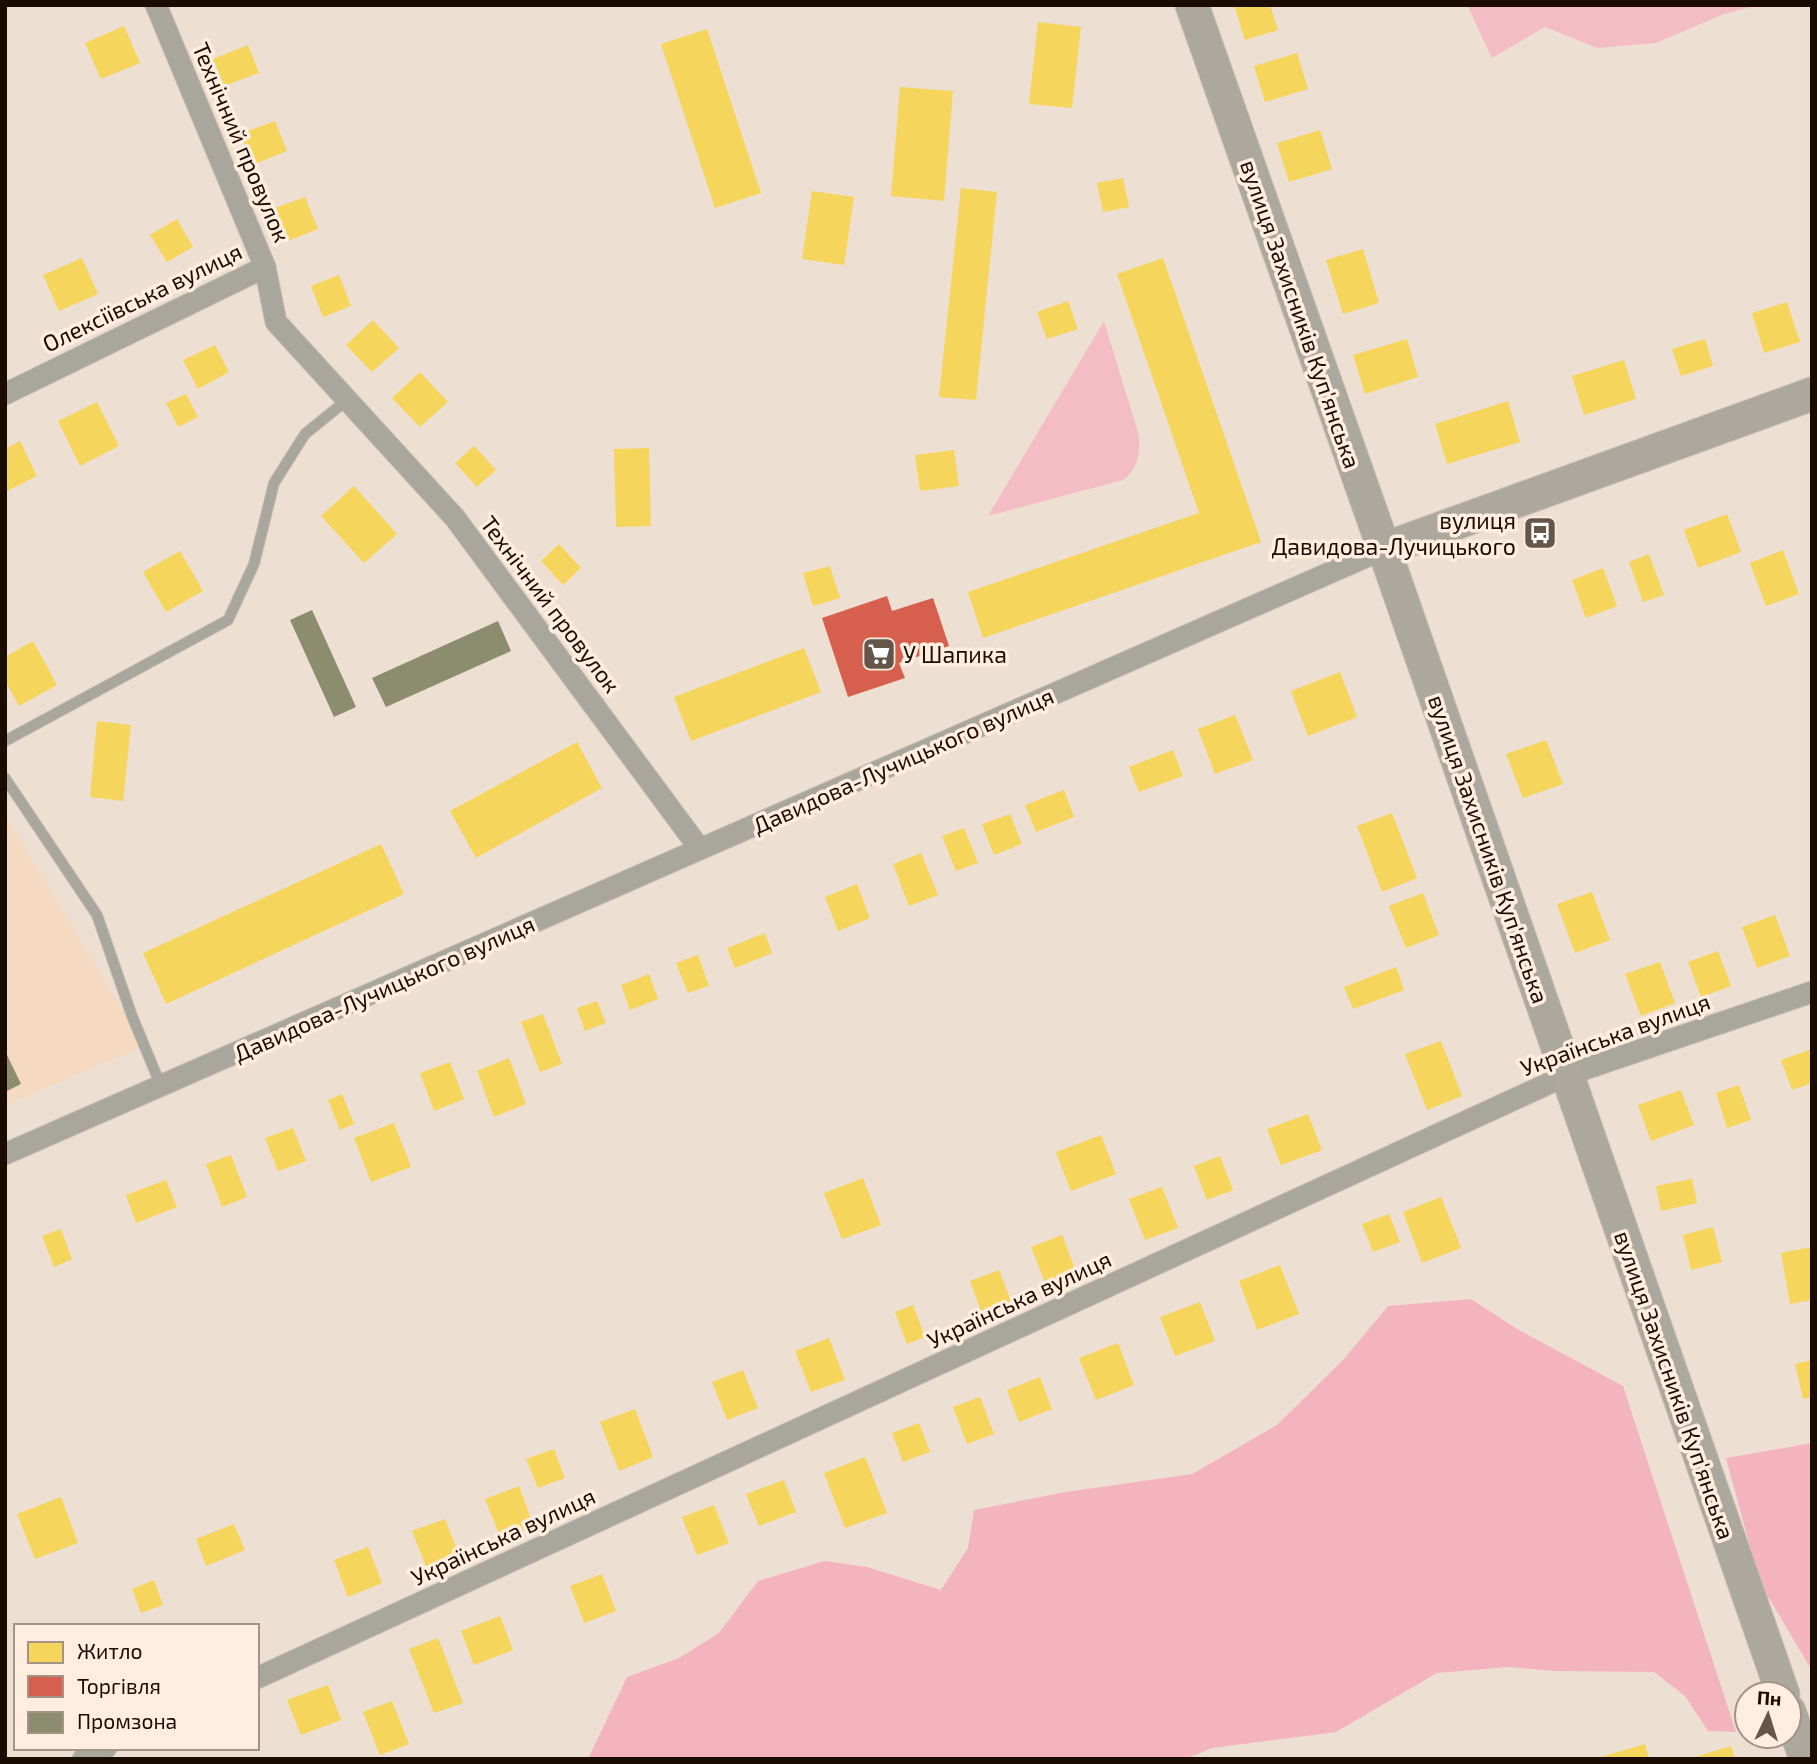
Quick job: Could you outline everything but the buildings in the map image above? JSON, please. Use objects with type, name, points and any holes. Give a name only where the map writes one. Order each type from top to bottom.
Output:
[{"type":"main road","name":"вулиця Захисників Куп'янська","points":[[1192,5],[1778,1680]]},
{"type":"main road","name":"Давидова-Лучицького вулиця","points":[[1384,549],[1812,394]]},
{"type":"street","name":"Технічний провулок","points":[[156,5],[265,267],[276,321],[456,518],[701,849]]},
{"type":"street","name":"Олексіївська вулиця","points":[[5,394],[265,267]]},
{"type":"street","name":"Давидова-Лучицького вулиця","points":[[5,1154],[1384,549]]},
{"type":"street","name":"Українська вулиця","points":[[259,1677],[1567,1075],[1812,992]]},
{"type":"street","points":[[83,1759],[102,1750]]},
{"type":"lane","points":[[5,741],[228,621],[254,564],[274,483],[305,435],[347,400]]},
{"type":"lane","points":[[5,778],[97,915],[132,1016],[161,1086]]},
{"type":"shaded area","points":[[1467,5],[1759,5],[1724,14],[1656,43],[1597,48],[1545,27],[1492,58]]},
{"type":"shaded area","points":[[1104,321],[1139,436],[1135,466],[1123,480],[988,516]]},
{"type":"shaded area","points":[[5,816],[144,1046],[5,1105]]},
{"type":"shaded area","points":[[1471,1299],[1517,1329],[1623,1386],[1733,1723],[1733,1732],[1708,1731],[1685,1696],[1654,1672],[1553,1671],[1508,1667],[1437,1673],[1336,1732],[1212,1748],[1186,1759],[588,1759],[627,1677],[679,1658],[719,1633],[758,1581],[825,1561],[867,1567],[941,1590],[968,1548],[974,1510],[1066,1492],[1192,1474],[1277,1425],[1344,1359],[1388,1306]]},
{"type":"shaded area","points":[[1812,1443],[1811,1669],[1760,1583],[1726,1458]]},
{"type":"place","name":"вулиця Давидова-Лучицького","points":[[1540,533]]},
{"type":"place","name":"У Шапика","points":[[879,654]]}]
